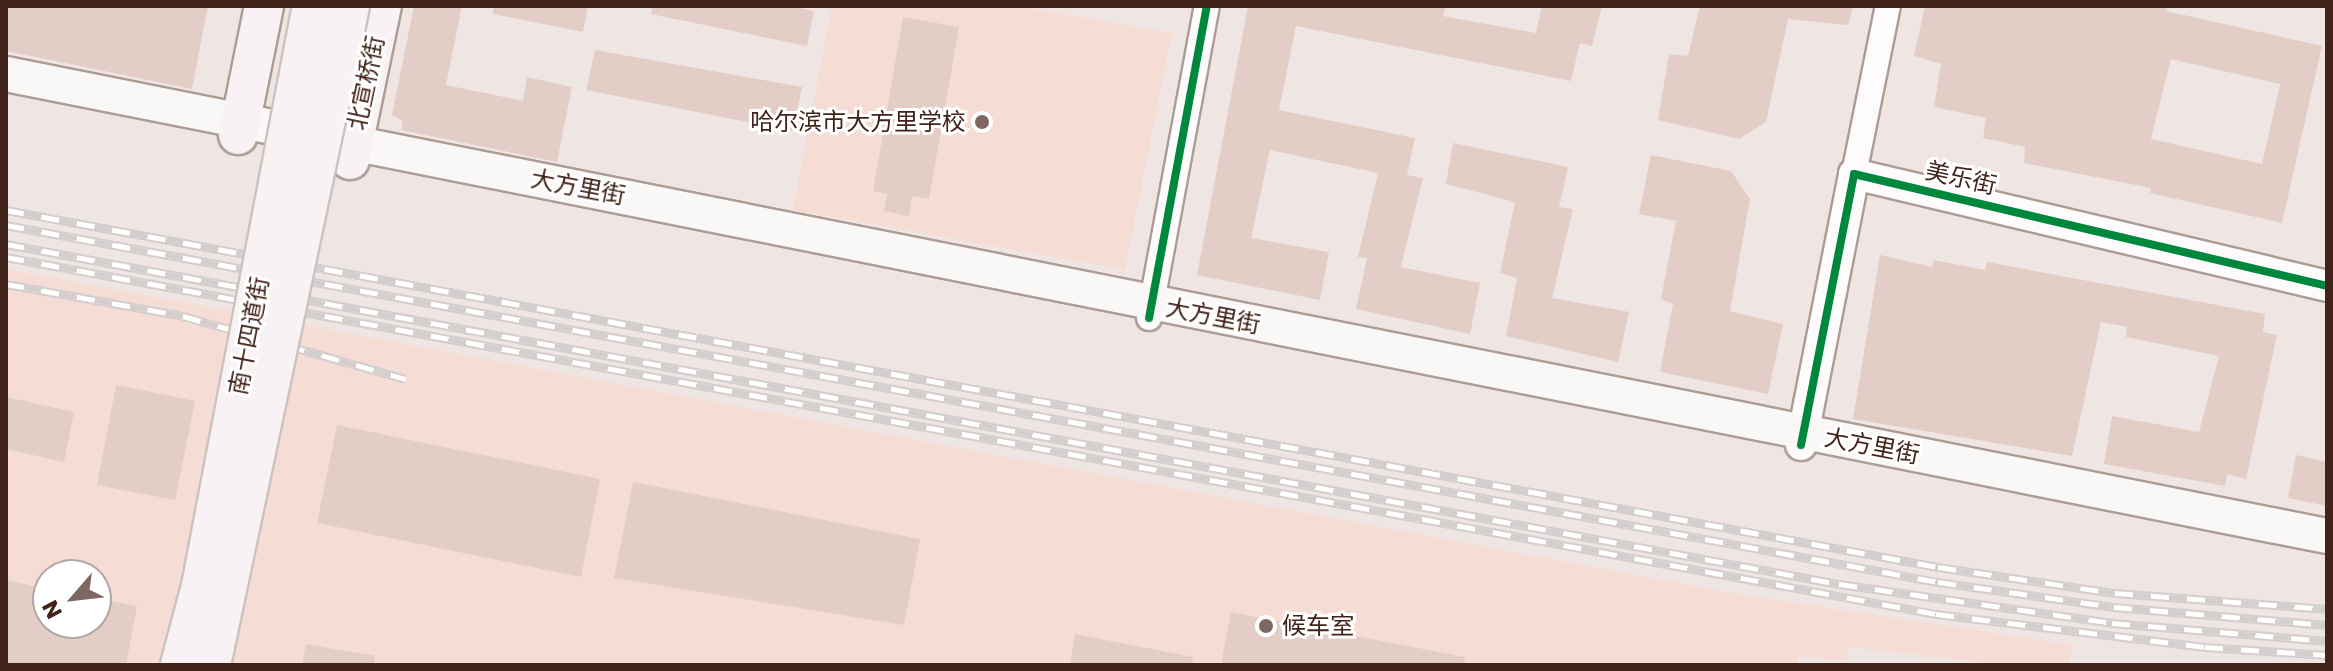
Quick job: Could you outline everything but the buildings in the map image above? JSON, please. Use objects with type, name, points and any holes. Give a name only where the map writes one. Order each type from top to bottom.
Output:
[{"type":"main road","points":[[240,127],[264,6]]},
{"type":"main road","name":"南十四道街","points":[[180,665],[201,586],[312,6]]},
{"type":"main road","points":[[211,665],[350,6]]},
{"type":"main road","name":"北宣桥街","points":[[352,151],[382,6]]},
{"type":"main road","name":"大方里街","points":[[6,74],[352,151],[1802,439],[2327,547]]},
{"type":"main road","name":"大方里街","points":[[6,90],[240,127]]},
{"type":"main road","name":"大方里街","points":[[1802,439],[2327,536]]},
{"type":"street","points":[[1150,310],[1207,6]]},
{"type":"street","points":[[1802,439],[1888,6]]},
{"type":"street","name":"美乐街","points":[[1854,174],[2327,286]]},
{"type":"shaded area","name":"哈尔滨市大方里学校","points":[[832,6],[1016,6],[1172,33],[1125,270],[793,210]]},
{"type":"shaded area","points":[[6,269],[1743,595],[2073,645],[2069,665],[2004,665],[1848,647],[1846,661],[1799,656],[1797,665],[6,665]]},
{"type":"railway","points":[[6,210],[1938,567],[2115,593],[2327,609]]},
{"type":"railway","points":[[6,225],[1938,582],[2114,607],[2327,625]]},
{"type":"railway","points":[[6,244],[1839,584],[2112,623],[2327,641]]},
{"type":"railway","points":[[6,257],[1936,614],[2205,647],[2327,655]]},
{"type":"railway","points":[[6,284],[183,316],[405,379]]},
{"type":"cycle path","points":[[1149,318],[1207,6]]},
{"type":"cycle path","points":[[1801,445],[1854,174],[2327,286]]},
{"type":"place","name":"哈尔滨市大方里学校","points":[[982,122]]},
{"type":"place","name":"候车室","points":[[1266,626]]}]
